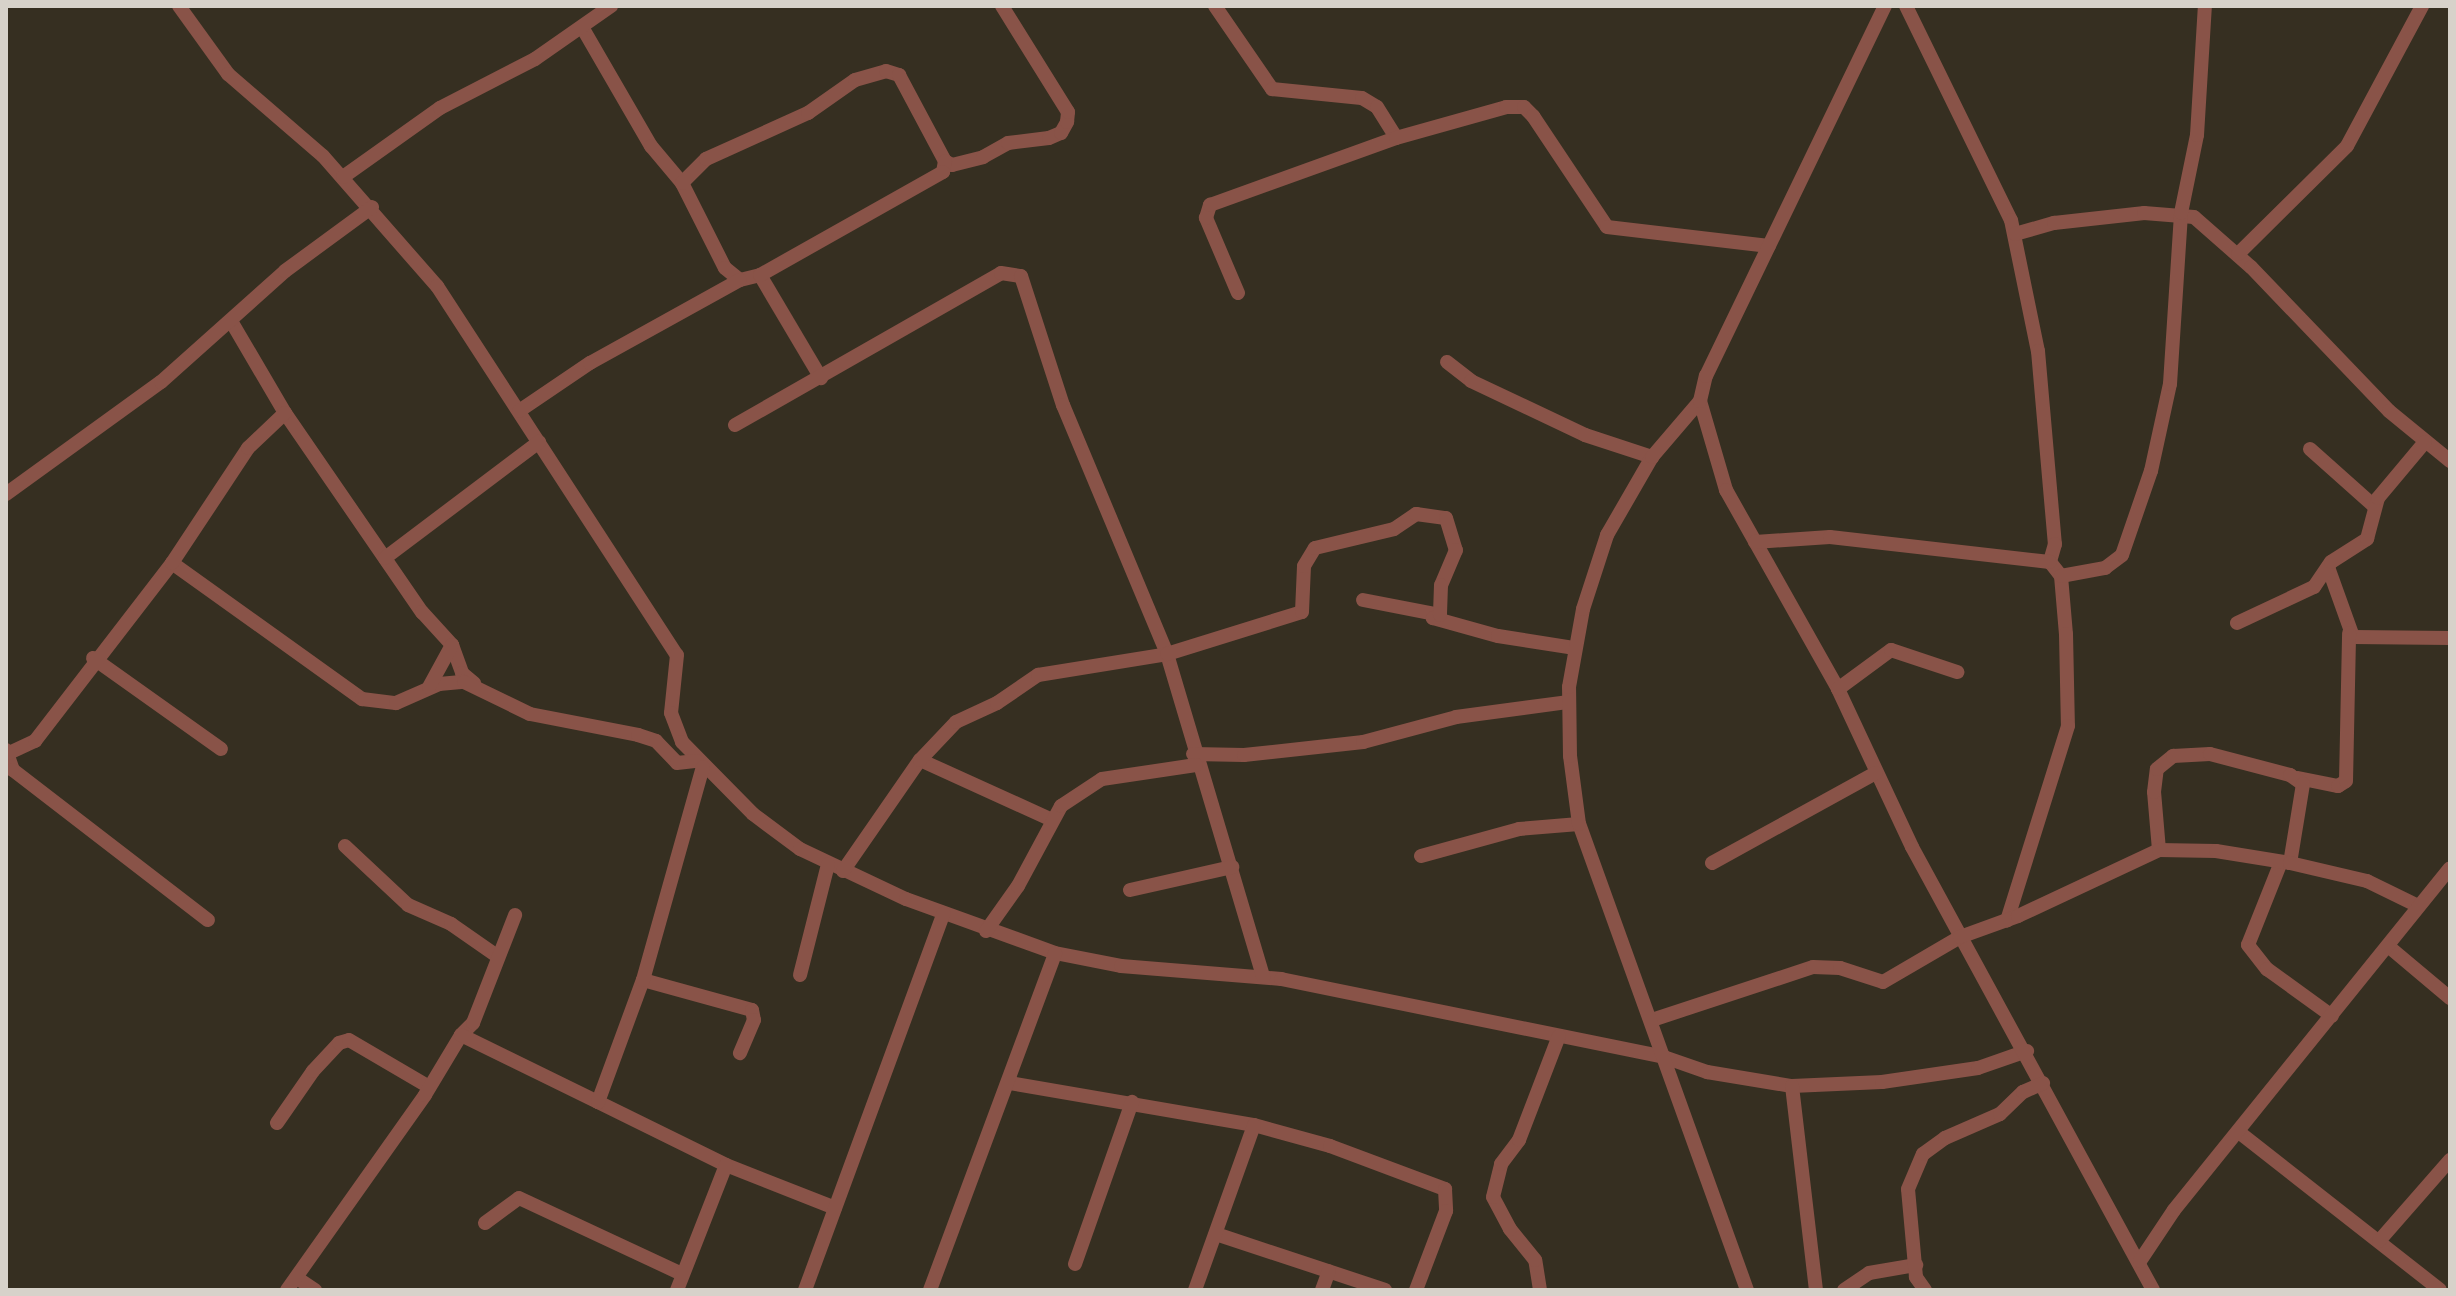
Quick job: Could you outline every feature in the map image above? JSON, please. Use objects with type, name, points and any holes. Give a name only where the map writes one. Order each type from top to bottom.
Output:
[{"type":"street","points":[[179,6],[234,81],[343,177],[437,286],[677,655],[673,727],[700,764],[779,836],[828,864],[986,931],[1055,953],[1121,966],[1263,977],[1664,1057],[1707,1072],[1792,1086],[1935,1077],[2027,1051]]},
{"type":"street","points":[[343,177],[440,108],[508,74],[611,6]]},
{"type":"street","points":[[682,183],[706,159],[808,113],[855,80],[886,71],[899,75],[945,161],[952,165],[983,157],[1008,143],[1049,138],[1061,133],[1068,112],[1002,6]]},
{"type":"street","points":[[1215,6],[1272,89],[1362,98],[1377,107],[1396,138]]},
{"type":"street","points":[[1747,1290],[1579,824],[1569,702],[1575,648],[1607,535],[1652,457],[1700,401],[1706,376],[1885,6]]},
{"type":"street","points":[[1906,6],[2015,234],[2038,351],[2055,544],[2050,562]]},
{"type":"street","points":[[2061,576],[2115,563],[2140,511],[2170,384],[2181,213],[2197,135],[2205,6]]},
{"type":"street","points":[[2238,254],[2347,146],[2422,6]]},
{"type":"street","points":[[582,27],[651,146],[682,183],[725,268],[740,280]]},
{"type":"street","points":[[1238,293],[1206,218],[1210,205],[1396,138],[1506,107],[1524,107],[1603,224],[1769,246]]},
{"type":"street","points":[[519,411],[590,363],[740,280],[760,275],[932,180],[943,172],[945,161]]},
{"type":"street","points":[[6,494],[161,382],[285,271],[372,207]]},
{"type":"street","points":[[2015,234],[2054,223],[2181,213],[2194,217],[2238,254],[2425,442],[2450,461]]},
{"type":"street","points":[[735,425],[1001,273],[1021,276],[1063,405],[1167,654],[1195,760],[1232,867],[1263,977]]},
{"type":"street","points":[[760,275],[821,378]]},
{"type":"street","points":[[231,321],[285,413],[385,558],[452,645],[462,673],[478,686],[530,714],[638,735],[656,741],[677,763],[700,764]]},
{"type":"street","points":[[1447,362],[1471,381],[1546,417],[1652,457]]},
{"type":"street","points":[[1700,401],[1721,478],[1838,689],[1876,773],[1960,937],[2027,1051],[2153,1290]]},
{"type":"street","points":[[208,920],[13,770],[7,751],[35,741],[93,658],[172,563],[248,448],[285,413]]},
{"type":"street","points":[[385,558],[539,442]]},
{"type":"street","points":[[2237,623],[2314,587],[2328,567],[2371,535],[2374,506],[2425,442]]},
{"type":"street","points":[[2310,449],[2374,506]]},
{"type":"street","points":[[843,871],[920,760],[956,722],[997,703],[1038,675],[1167,654],[1302,612],[1302,572],[1311,550],[1394,529],[1416,514],[1446,518],[1454,531],[1456,550],[1441,585],[1440,615]]},
{"type":"street","points":[[1755,542],[1830,537],[2050,562],[2061,576],[2068,726],[2007,921]]},
{"type":"street","points":[[172,563],[352,695],[396,703],[429,687],[451,682],[478,686]]},
{"type":"street","points":[[2159,850],[2155,781],[2162,762],[2173,756],[2210,754],[2338,786],[2346,781],[2349,633],[2328,567]]},
{"type":"street","points":[[1363,600],[1440,615]]},
{"type":"street","points":[[1440,615],[1433,618],[1498,636],[1575,648]]},
{"type":"street","points":[[2349,633],[2362,640],[2450,638]]},
{"type":"street","points":[[429,687],[452,645]]},
{"type":"street","points":[[1838,689],[1891,650],[1957,672]]},
{"type":"street","points":[[93,658],[221,749]]},
{"type":"street","points":[[986,931],[1018,886],[1050,819],[1061,806],[1102,779],[1195,760],[1363,742],[1456,717],[1569,702]]},
{"type":"street","points":[[920,760],[1050,819]]},
{"type":"street","points":[[598,1102],[643,980],[700,764]]},
{"type":"street","points":[[1712,863],[1876,773]]},
{"type":"street","points":[[2298,778],[2303,790],[2285,863],[2248,945],[2267,969],[2332,1016]]},
{"type":"street","points":[[1421,856],[1519,829],[1579,824]]},
{"type":"street","points":[[345,846],[408,905],[451,924],[497,956]]},
{"type":"street","points":[[1652,1020],[1813,967],[1840,968],[1883,982],[1960,937],[2007,921],[2159,850],[2216,851],[2285,863],[2367,881],[2418,906]]},
{"type":"street","points":[[800,975],[828,864]]},
{"type":"street","points":[[1130,890],[1232,867]]},
{"type":"street","points":[[2140,1261],[2165,1220],[2240,1133],[2450,868]]},
{"type":"street","points":[[805,1290],[943,914]]},
{"type":"street","points":[[287,1290],[429,1087],[461,1035],[473,1023],[515,915]]},
{"type":"street","points":[[2388,946],[2450,998]]},
{"type":"street","points":[[930,1290],[1010,1083],[1055,953]]},
{"type":"street","points":[[643,980],[752,1010],[754,1020],[740,1053]]},
{"type":"street","points":[[461,1035],[726,1165],[835,1208]]},
{"type":"street","points":[[1540,1290],[1535,1260],[1510,1229],[1493,1197],[1501,1164],[1519,1140],[1559,1036]]},
{"type":"street","points":[[277,1123],[313,1071],[339,1043],[349,1040],[429,1087]]},
{"type":"street","points":[[1010,1083],[1254,1125],[1330,1146],[1445,1189],[1446,1211],[1416,1290]]},
{"type":"street","points":[[1925,1290],[1916,1265],[1908,1189],[1923,1154],[1945,1138],[2000,1114],[2023,1092],[2043,1083]]},
{"type":"street","points":[[1792,1086],[1816,1290]]},
{"type":"street","points":[[1075,1264],[1132,1102]]},
{"type":"street","points":[[1195,1290],[1254,1125]]},
{"type":"street","points":[[2240,1133],[2440,1290]]},
{"type":"street","points":[[2379,1241],[2450,1160]]},
{"type":"street","points":[[677,1290],[726,1165]]},
{"type":"street","points":[[485,1223],[519,1198],[682,1274]]},
{"type":"street","points":[[1216,1234],[1385,1290]]},
{"type":"street","points":[[1844,1290],[1869,1273],[1916,1265]]},
{"type":"street","points":[[1322,1290],[1329,1271]]},
{"type":"street","points":[[297,1278],[315,1290]]}]
